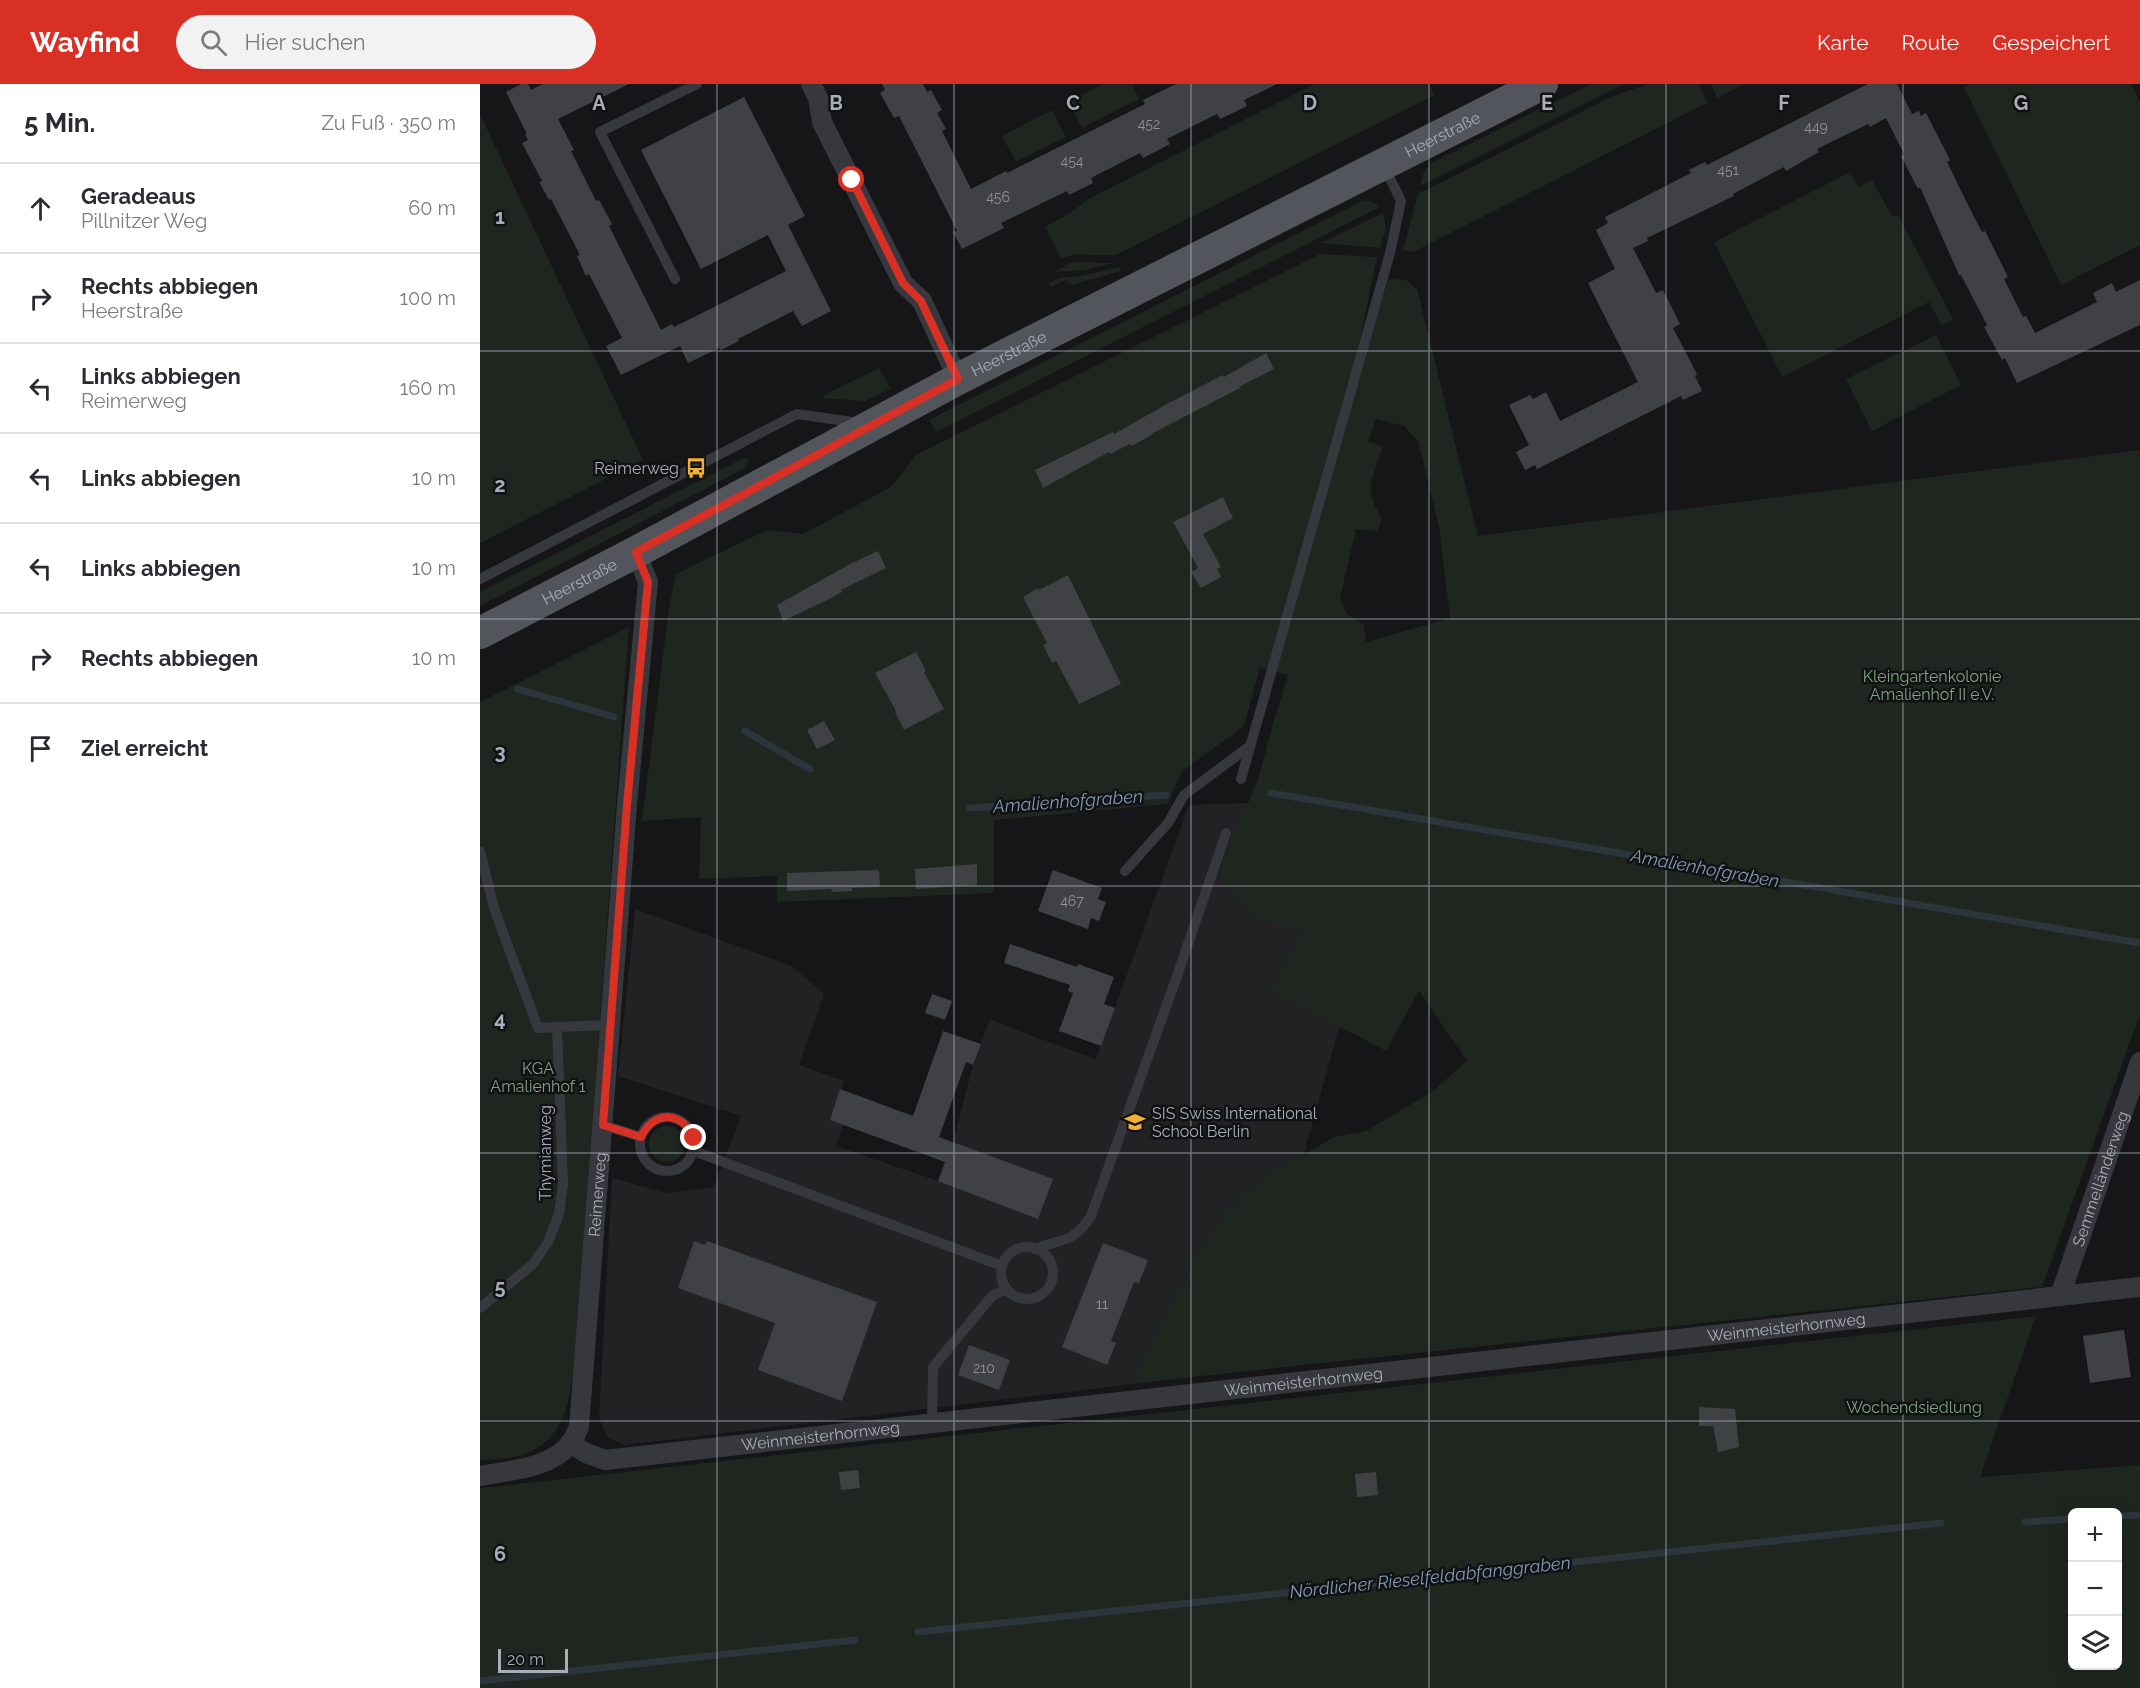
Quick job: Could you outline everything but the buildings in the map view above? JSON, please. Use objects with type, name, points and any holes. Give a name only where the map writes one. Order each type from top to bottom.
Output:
[{"type":"main road","name":"Heerstraße","points":[[480,633],[958,379],[1542,84]]},
{"type":"street","points":[[811,84],[818,98],[822,122],[903,283],[921,301],[958,379]]},
{"type":"street","name":"Reimerweg","points":[[570,1443],[579,1427],[627,805],[648,582],[636,552]]},
{"type":"street","name":"Semmelländerweg","points":[[2060,1296],[2140,1062]]},
{"type":"street","name":"Weinmeisterhornweg","points":[[570,1443],[586,1453],[605,1460],[2140,1287]]},
{"type":"street","points":[[480,1476],[541,1464],[558,1455],[570,1443]]},
{"type":"lane","points":[[675,279],[600,132],[697,84]]},
{"type":"lane","points":[[1241,779],[1390,253],[1401,201],[1383,164]]},
{"type":"lane","points":[[480,579],[797,414],[872,425]]},
{"type":"lane","points":[[1125,871],[1168,823],[1184,795],[1250,746]]},
{"type":"lane","points":[[1035,1249],[1043,1253],[1052,1268],[1050,1285],[1038,1297],[1021,1299],[1006,1289],[1001,1274],[1005,1259],[1018,1249],[1035,1249],[1071,1238],[1082,1230],[1091,1216],[1226,832]]},
{"type":"lane","points":[[480,851],[494,908],[538,1028],[610,1025]]},
{"type":"lane","name":"Thymianweg","points":[[480,1308],[533,1264],[548,1242],[559,1214],[562,1184],[557,1027]]},
{"type":"lane","points":[[659,1118],[677,1119],[690,1130],[694,1138],[694,1151],[686,1163],[679,1168],[662,1171],[653,1167],[642,1154],[641,1137],[651,1122],[659,1118]]},
{"type":"lane","points":[[603,1125],[641,1137]]},
{"type":"lane","points":[[694,1151],[1002,1266]]},
{"type":"lane","points":[[932,1423],[933,1368],[992,1296],[1006,1289]]},
{"type":"shaded area","name":"SIS Swiss International School Berlin","points":[[1248,803],[1397,824],[1242,1371],[624,1445],[607,1437],[599,1418],[612,1178],[666,1193],[714,1187],[741,1116],[618,1076],[635,909],[792,966],[824,994],[799,1065],[844,1081],[830,1120],[843,1125],[836,1146],[938,1181],[953,1142],[973,1065],[990,1019],[1096,1059],[1189,805]]},
{"type":"green space","points":[[1103,84],[1132,84],[1139,99],[1082,128],[1068,102]]},
{"type":"green space","points":[[1315,84],[1429,84],[1435,95],[1120,253],[1075,255],[1061,259],[1045,226],[1066,216],[1090,198]]},
{"type":"green space","points":[[1591,84],[1628,84],[1420,186],[1423,174],[1431,163]]},
{"type":"green space","points":[[1648,84],[1699,84],[1707,103],[1413,252],[1403,250],[1418,194],[1613,96]]},
{"type":"green space","points":[[1711,84],[1745,84],[1717,98]]},
{"type":"green space","points":[[1971,84],[2131,84],[2140,102],[2140,245],[2061,285],[1964,87]]},
{"type":"green space","points":[[1052,110],[1066,137],[1016,162],[1002,136]]},
{"type":"green space","points":[[480,114],[643,460],[480,543]]},
{"type":"green space","points":[[1850,172],[1858,187],[1872,180],[1892,216],[1898,215],[1953,319],[1942,325],[1929,302],[1782,377],[1714,242]]},
{"type":"green space","points":[[1364,200],[1380,207],[936,432],[929,420]]},
{"type":"green space","points":[[1383,213],[1386,228],[1380,248],[1321,243]]},
{"type":"green space","name":"Kleingartenkolonie Amalienhof II e.V.","points":[[1320,254],[1377,257],[1347,402],[1389,279],[1406,280],[1417,289],[1478,536],[2140,450],[2140,1014],[2042,1287],[1134,1383],[1198,1255],[1230,1208],[1262,1179],[1334,1137],[1366,1131],[1432,1092],[1467,1061],[1419,991],[1386,1051],[1272,991],[1304,930],[1258,919],[1220,879],[1239,824],[1258,780],[1288,675],[1260,668],[1244,726],[1181,772],[1168,804],[994,820],[994,893],[777,902],[777,876],[699,879],[701,817],[642,821],[669,608],[676,574],[767,530],[803,534],[891,487],[916,455]],"holes":[[[1376,419],[1404,426],[1418,441],[1439,526],[1450,618],[1366,642],[1364,625],[1347,614],[1340,598],[1356,529],[1378,531],[1382,518],[1372,499],[1371,483],[1383,446],[1368,442]]]},
{"type":"green space","points":[[1073,262],[1113,263],[1085,270],[1054,272]]},
{"type":"green space","points":[[1119,267],[1121,271],[1071,285],[1066,280],[1051,287],[1049,283],[1060,278],[1081,276]]},
{"type":"green space","points":[[1936,335],[1961,385],[1872,431],[1846,379]]},
{"type":"green space","points":[[879,368],[891,389],[864,401],[822,398],[830,392]]},
{"type":"green space","points":[[744,458],[749,462],[745,468],[480,606],[480,592]]},
{"type":"green space","name":"KGA Amalienhof 1","points":[[629,627],[576,1344],[570,1394],[560,1424],[551,1437],[538,1447],[522,1455],[480,1460],[480,702]]},
{"type":"green space","points":[[667,1126],[680,1131],[685,1144],[680,1157],[667,1162],[654,1157],[649,1144],[654,1131]]},
{"type":"green space","name":"Wochendsiedlung","points":[[2036,1316],[1980,1477],[2140,1465],[2140,1688],[480,1688],[480,1488]]},
{"type":"waterway","name":"Amalienhofgraben","points":[[518,689],[614,717]]},
{"type":"waterway","name":"Amalienhofgraben","points":[[745,731],[810,769]]},
{"type":"waterway","name":"Amalienhofgraben","points":[[1271,793],[2140,943]]},
{"type":"waterway","name":"Amalienhofgraben","points":[[970,808],[1166,795]]},
{"type":"waterway","name":"Nördlicher Rieselfeldabfanggraben","points":[[2122,1516],[2140,1515]]},
{"type":"waterway","name":"Nördlicher Rieselfeldabfanggraben","points":[[2025,1522],[2068,1519]]},
{"type":"waterway","name":"Nördlicher Rieselfeldabfanggraben","points":[[918,1632],[1941,1523]]},
{"type":"waterway","name":"Nördlicher Rieselfeldabfanggraben","points":[[480,1681],[855,1640]]},
{"type":"place","name":"Reimerweg","points":[[696,468]]},
{"type":"place","name":"SIS Swiss International School Berlin","points":[[1135,1122]]},
{"type":"route","points":[[694,1138],[684,1123],[668,1117],[651,1122],[641,1137],[603,1125],[627,805],[648,582],[636,552],[958,379],[921,301],[903,283],[852,180]]}]
